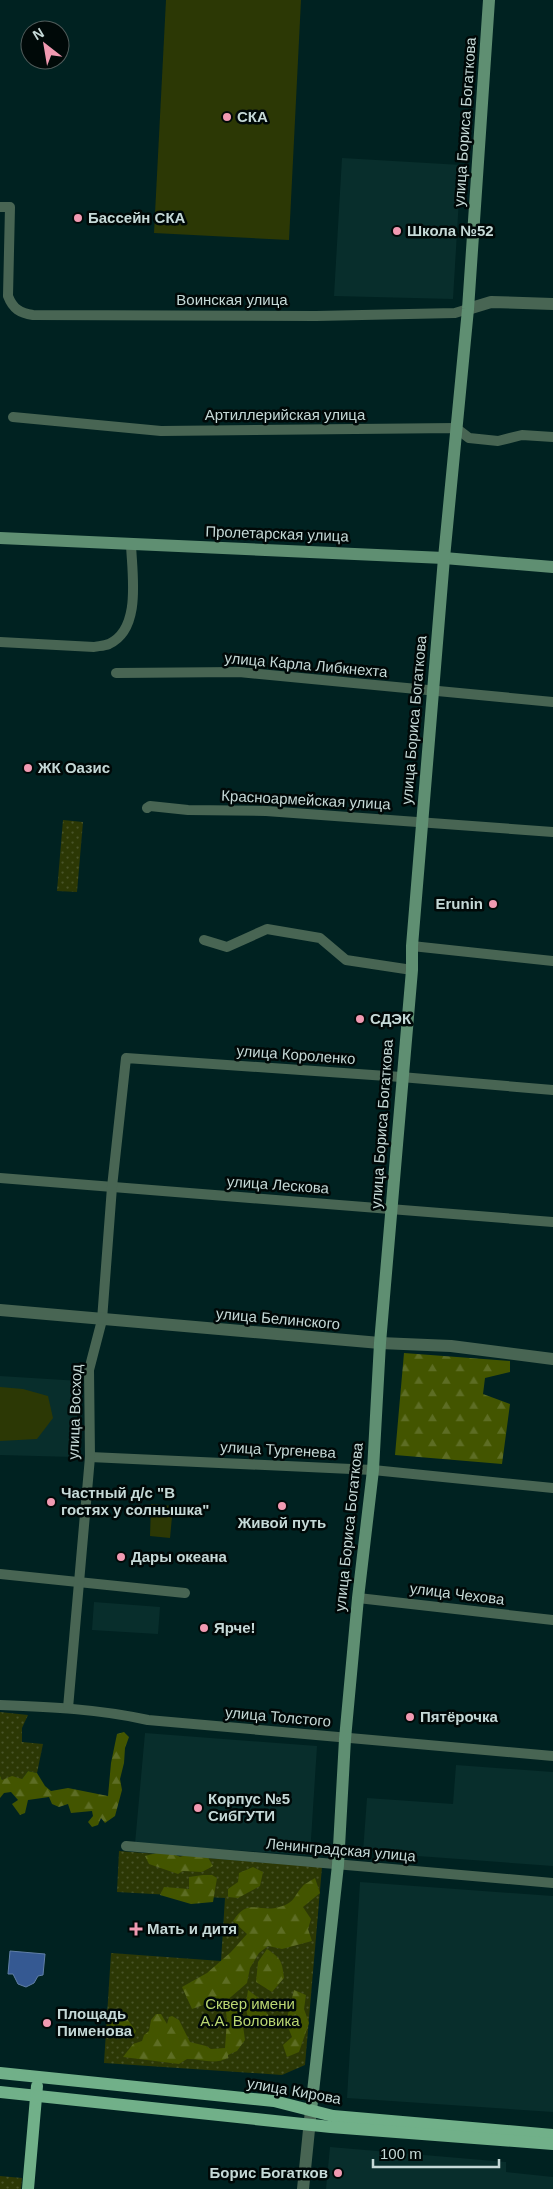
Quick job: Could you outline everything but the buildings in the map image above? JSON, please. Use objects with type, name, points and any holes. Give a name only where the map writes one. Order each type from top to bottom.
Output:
[{"type":"main road","name":"улица Бориса Богаткова","points":[[311,2110],[338,1865],[345,1739],[358,1598],[373,1470],[380,1344],[401,1078],[412,970],[412,946],[444,558],[468,309],[489,0]]},
{"type":"main road","name":"Пролетарская улица","points":[[0,538],[444,558],[553,567]]},
{"type":"main road","name":"улица Кирова","points":[[0,2073],[274,2101],[333,2116],[553,2136]]},
{"type":"main road","points":[[28,2189],[38,2076]]},
{"type":"main road","name":"улица Кирова","points":[[0,2092],[36,2094],[310,2124],[553,2144]]},
{"type":"street","name":"Воинская улица","points":[[5,207],[8,296],[12,305],[21,313],[33,315],[316,316],[456,313],[491,302],[553,304]]},
{"type":"street","name":"Артиллерийская улица","points":[[13,417],[161,431],[456,428],[469,438],[498,441],[522,435],[553,437]]},
{"type":"street","points":[[0,642],[94,647],[108,644],[119,637],[127,627],[133,600],[131,544]]},
{"type":"street","name":"улица Карла Либкнехта","points":[[116,673],[238,672],[553,702]]},
{"type":"street","name":"Красноармейская улица","points":[[147,808],[150,806],[188,810],[249,810],[553,832]]},
{"type":"street","points":[[204,940],[227,947],[267,929],[320,938],[346,960],[412,970]]},
{"type":"street","points":[[412,946],[553,961]]},
{"type":"street","name":"улица Короленко","points":[[126,1058],[553,1090]]},
{"type":"street","name":"улица Восход","points":[[68,1708],[90,1457],[89,1370],[102,1320],[112,1187],[126,1058]]},
{"type":"street","name":"улица Лескова","points":[[0,1178],[553,1222]]},
{"type":"street","name":"улица Белинского","points":[[0,1310],[380,1344],[451,1346],[553,1359]]},
{"type":"street","name":"улица Тургенева","points":[[90,1457],[373,1470],[553,1488]]},
{"type":"street","points":[[0,1574],[184,1593]]},
{"type":"street","name":"улица Чехова","points":[[358,1598],[553,1620]]},
{"type":"street","name":"улица Толстого","points":[[0,1705],[68,1708],[116,1713],[148,1720],[553,1756]]},
{"type":"street","name":"Ленинградская улица","points":[[126,1846],[553,1883]]},
{"type":"street","name":"улица Бориса Богаткова","points":[[304,2189],[311,2110]]},
{"type":"shaded area","name":"Школа №52","points":[[342,158],[461,165],[453,299],[334,296]]},
{"type":"shaded area","points":[[0,1376],[80,1381],[74,1457],[0,1455]]},
{"type":"shaded area","points":[[94,1602],[160,1607],[158,1634],[92,1630]]},
{"type":"shaded area","points":[[145,1733],[317,1746],[310,1855],[135,1844]]},
{"type":"shaded area","points":[[456,1765],[553,1772],[553,1866],[363,1852],[367,1798],[453,1804]]},
{"type":"shaded area","points":[[360,1882],[553,1896],[553,2112],[347,2098]]},
{"type":"shaded area","points":[[330,2147],[506,2162],[506,2172],[553,2177],[553,2189],[326,2189]]},
{"type":"green space","name":"СКА","points":[[166,0],[301,0],[289,240],[154,233]]},
{"type":"green space","points":[[63,820],[83,822],[77,892],[57,891]]},
{"type":"green space","points":[[404,1353],[510,1361],[510,1372],[485,1378],[483,1394],[510,1404],[502,1464],[395,1455]]},
{"type":"green space","points":[[0,1387],[23,1389],[48,1396],[53,1418],[37,1439],[0,1441]]},
{"type":"green space","points":[[151,1504],[173,1506],[170,1538],[150,1536]]},
{"type":"green space","points":[[0,1712],[28,1715],[22,1728],[22,1742],[43,1744],[37,1773],[28,1771],[22,1779],[2,1780],[0,1775]]},
{"type":"green space","points":[[124,1732],[129,1737],[125,1748],[120,1779],[122,1790],[115,1816],[105,1823],[101,1818],[98,1825],[92,1827],[88,1822],[93,1816],[92,1811],[71,1813],[68,1804],[59,1807],[52,1804],[49,1797],[28,1800],[25,1813],[20,1815],[12,1804],[18,1800],[11,1792],[4,1793],[0,1798],[0,1775],[2,1780],[12,1776],[22,1779],[28,1771],[37,1773],[45,1786],[51,1791],[68,1788],[108,1796],[111,1763],[117,1734]]},
{"type":"green space","name":"Cквер имени А.А. Воловика","points":[[119,1851],[322,1867],[305,2065],[282,2075],[104,2063],[111,1953],[221,1961],[225,1898],[117,1892]]},
{"type":"green space","points":[[160,1852],[170,1852],[180,1857],[189,1854],[206,1854],[213,1866],[202,1872],[183,1871],[178,1874],[149,1864],[145,1856]]},
{"type":"green space","points":[[253,1867],[263,1872],[260,1886],[238,1898],[228,1897],[228,1889],[238,1882],[239,1873]]},
{"type":"green space","points":[[212,1875],[217,1878],[213,1902],[191,1904],[160,1895],[164,1887],[189,1889],[189,1877]]},
{"type":"green space","points":[[315,1878],[320,1893],[303,1907],[311,1919],[308,1929],[312,1941],[282,1949],[268,1946],[259,1953],[250,1968],[247,1983],[224,2003],[209,2003],[192,2009],[182,1987],[207,1973],[231,1952],[247,1934],[233,1921],[239,1914],[249,1908],[272,1908],[291,1902],[303,1886]]},
{"type":"green space","points":[[267,1949],[276,1955],[283,1968],[284,1978],[272,1992],[256,1982],[258,1962]]},
{"type":"green space","points":[[248,1990],[265,2003],[266,2012],[274,2023],[263,2027],[254,2027],[249,2019],[247,2010]]},
{"type":"green space","points":[[294,1990],[306,1995],[304,2009],[309,2023],[299,2052],[287,2057],[283,2045],[292,2037],[286,2022]]},
{"type":"green space","points":[[234,1999],[243,2024],[245,2040],[237,2051],[228,2055],[228,2058],[218,2061],[187,2059],[179,2064],[123,2057],[133,2044],[142,2041],[144,2035],[149,2031],[151,2020],[156,2014],[161,2014],[167,2024],[169,2017],[172,2016],[179,2020],[190,2042],[211,2049],[225,2048],[227,2020],[225,2004]]},
{"type":"green space","points":[[116,2008],[122,2012],[136,2031],[134,2035],[122,2038],[106,2024],[107,2020],[104,2015],[107,2010]]},
{"type":"green space","points":[[0,2176],[22,2178],[21,2189],[0,2189]]},
{"type":"water","points":[[10,1951],[45,1954],[43,1975],[38,1976],[34,1983],[26,1987],[18,1984],[13,1974],[8,1974]]},
{"type":"place","name":"СКА","points":[[227,117]]},
{"type":"place","name":"Бассейн СКА","points":[[78,218]]},
{"type":"place","name":"Школа №52","points":[[397,231]]},
{"type":"place","name":"ЖК Оазис","points":[[28,768]]},
{"type":"place","name":"Erunin","points":[[493,904]]},
{"type":"place","name":"СДЭК","points":[[360,1019]]},
{"type":"place","name":"Частный д/c \"В гостях у солнышка\"","points":[[51,1502]]},
{"type":"place","name":"Живой путь","points":[[282,1506]]},
{"type":"place","name":"Дары океана","points":[[121,1557]]},
{"type":"place","name":"Ярче!","points":[[204,1628]]},
{"type":"place","name":"Пятёрочка","points":[[410,1717]]},
{"type":"place","name":"Корпус №5 СибГУТИ","points":[[198,1808]]},
{"type":"place","name":"Мать и дитя","points":[[136,1929]]},
{"type":"place","name":"Площадь Пименова","points":[[47,2023]]},
{"type":"place","name":"Борис Богатков","points":[[338,2173]]}]
